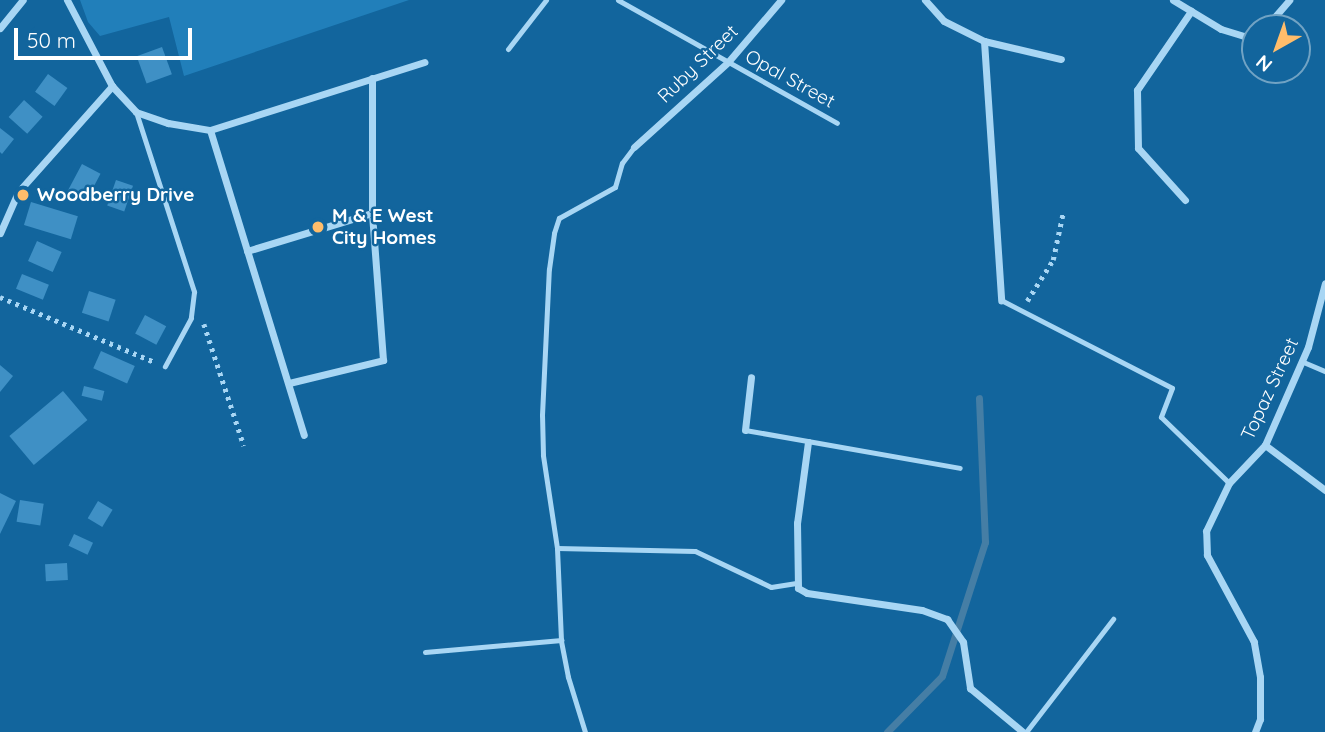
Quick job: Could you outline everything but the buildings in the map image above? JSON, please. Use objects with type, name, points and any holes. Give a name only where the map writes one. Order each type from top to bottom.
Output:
[{"type":"street","points":[[0,28],[23,0]]},
{"type":"street","points":[[67,0],[112,86],[136,112],[168,123],[210,130],[425,62]]},
{"type":"street","name":"Ruby Street","points":[[634,147],[728,62],[781,0]]},
{"type":"street","points":[[925,0],[944,21],[984,41],[1061,59]]},
{"type":"street","points":[[1174,0],[1221,29],[1241,35]]},
{"type":"street","points":[[1277,14],[1289,0]]},
{"type":"street","points":[[1185,200],[1138,148],[1137,90],[1191,11]]},
{"type":"street","points":[[984,41],[1001,300]]},
{"type":"street","points":[[289,383],[383,360],[372,213],[372,78]]},
{"type":"street","points":[[0,233],[18,192],[112,86]]},
{"type":"street","points":[[210,130],[304,435]]},
{"type":"street","points":[[247,251],[372,213]]},
{"type":"street","name":"Topaz Street","points":[[1255,732],[1260,719],[1260,677],[1254,642],[1207,555],[1206,531],[1230,483],[1265,445],[1308,347],[1325,283]]},
{"type":"street","points":[[745,430],[751,377]]},
{"type":"street","points":[[808,442],[797,523],[795,583],[807,593],[922,610],[942,616],[963,642],[970,688],[1024,732]]},
{"type":"street","points":[[1265,445],[1325,490]]},
{"type":"lane","points":[[508,49],[546,0]]},
{"type":"lane","name":"Opal Street","points":[[618,0],[837,123]]},
{"type":"lane","points":[[136,112],[194,292],[191,318],[165,366]]},
{"type":"lane","points":[[585,732],[568,677],[561,640],[557,548],[543,456],[548,269],[559,218],[615,187],[622,163],[634,147]]},
{"type":"lane","points":[[1001,300],[1172,388],[1161,417],[1230,483]]},
{"type":"lane","points":[[1301,361],[1325,371]]},
{"type":"lane","points":[[745,430],[960,468]]},
{"type":"lane","points":[[557,548],[695,551],[771,587],[795,583]]},
{"type":"lane","points":[[1024,732],[1112,619]]},
{"type":"lane","points":[[425,652],[561,640]]},
{"type":"path","points":[[1021,310],[1053,260],[1063,213]]},
{"type":"path","points":[[194,292],[244,446]]},
{"type":"path","points":[[0,297],[165,366]]},
{"type":"shaded area","points":[[80,0],[409,0],[184,76],[169,17],[100,36],[88,22]]},
{"type":"waterway","points":[[887,732],[942,676],[985,542],[979,398]]},
{"type":"place","name":"Woodberry Drive","points":[[23,195]]},
{"type":"place","name":"M & E West City Homes","points":[[318,227]]}]
